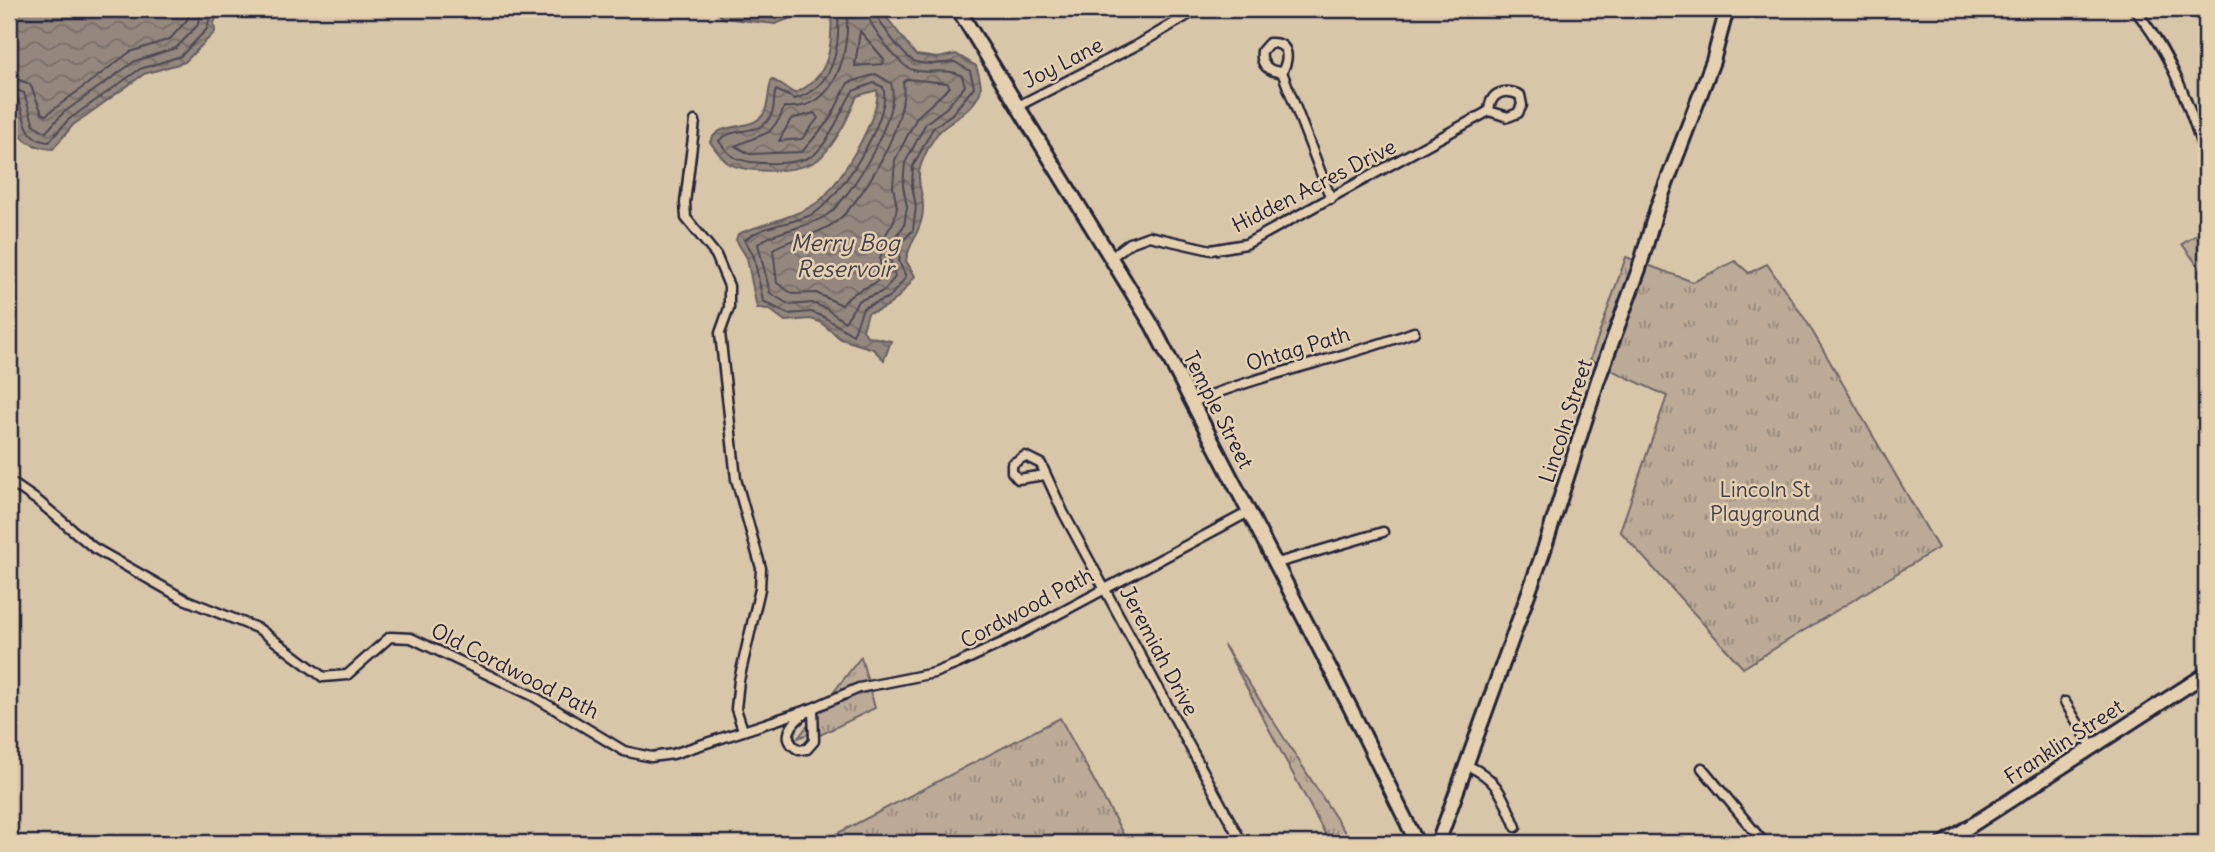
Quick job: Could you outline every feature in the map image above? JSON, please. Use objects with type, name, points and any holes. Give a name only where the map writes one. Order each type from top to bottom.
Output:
[{"type":"main road","name":"Temple Street","points":[[958,9],[1110,258],[1194,402],[1247,513],[1352,709],[1417,843]]},
{"type":"main road","name":"Lincoln Street","points":[[1438,843],[1565,487],[1657,208],[1713,61],[1727,9]]},
{"type":"main road","name":"Franklin Street","points":[[1944,843],[2206,674]]},
{"type":"street","name":"Joy Lane","points":[[1016,107],[1141,43],[1198,9]]},
{"type":"street","points":[[2134,9],[2162,46],[2175,73],[2206,158]]},
{"type":"street","points":[[1282,72],[1331,199]]},
{"type":"street","name":"Hidden Acres Drive","points":[[1110,258],[1130,243],[1154,236],[1200,249],[1230,248],[1271,232],[1489,111]]},
{"type":"street","points":[[695,121],[685,203],[686,218],[716,255],[730,286],[729,308],[720,333],[736,479],[761,568],[760,589],[739,680],[736,709],[743,730]]},
{"type":"street","name":"Ohtag Path","points":[[1194,402],[1222,390],[1309,366],[1413,332]]},
{"type":"street","name":"Jeremiah Drive","points":[[1045,475],[1241,843]]},
{"type":"street","name":"Old Cordwood Path","points":[[9,481],[94,548],[184,599],[259,629],[323,677],[347,674],[382,641],[399,636],[421,641],[533,696],[630,754],[664,757],[813,708]]},
{"type":"street","name":"Cordwood Path","points":[[813,708],[814,741],[807,749],[799,750],[790,743],[790,727],[813,708],[859,688],[949,668],[1019,635],[1105,586],[1247,513]]},
{"type":"street","points":[[1274,564],[1383,532]]},
{"type":"street","points":[[2066,702],[2092,747]]},
{"type":"street","points":[[1466,765],[1485,772],[1495,783],[1516,827]]},
{"type":"street","points":[[1702,768],[1764,843]]},
{"type":"green space","points":[[2206,229],[2206,277],[2182,244]]},
{"type":"green space","name":"Lincoln St Playground","points":[[1626,257],[1693,282],[1735,261],[1749,273],[1767,264],[1807,322],[1938,548],[1743,668],[1620,531],[1667,396],[1590,360]]},
{"type":"green space","points":[[1224,645],[1352,843],[1330,843]]},
{"type":"green space","points":[[861,657],[875,708],[820,735],[808,734],[798,738]]},
{"type":"green space","points":[[1060,718],[1128,843],[819,843]]},
{"type":"water","points":[[10,9],[219,11],[214,23],[215,32],[185,62],[144,74],[73,125],[53,149],[30,143],[19,133],[15,123],[8,72]]},
{"type":"water","points":[[713,9],[801,9],[797,16],[775,24],[723,18]]},
{"type":"water","name":"Merry Bog Reservoir","points":[[831,9],[880,9],[916,55],[938,58],[956,54],[976,66],[981,83],[977,98],[938,133],[921,163],[919,178],[923,214],[906,261],[915,276],[901,295],[890,304],[868,313],[863,330],[867,336],[891,341],[884,360],[873,349],[841,339],[820,322],[811,319],[785,321],[769,309],[757,308],[747,258],[736,240],[738,234],[811,207],[826,194],[847,166],[866,132],[877,101],[877,90],[857,96],[833,143],[821,157],[803,166],[762,171],[737,167],[725,161],[710,142],[720,131],[749,124],[762,116],[772,79],[794,93],[816,79],[830,47]]}]
